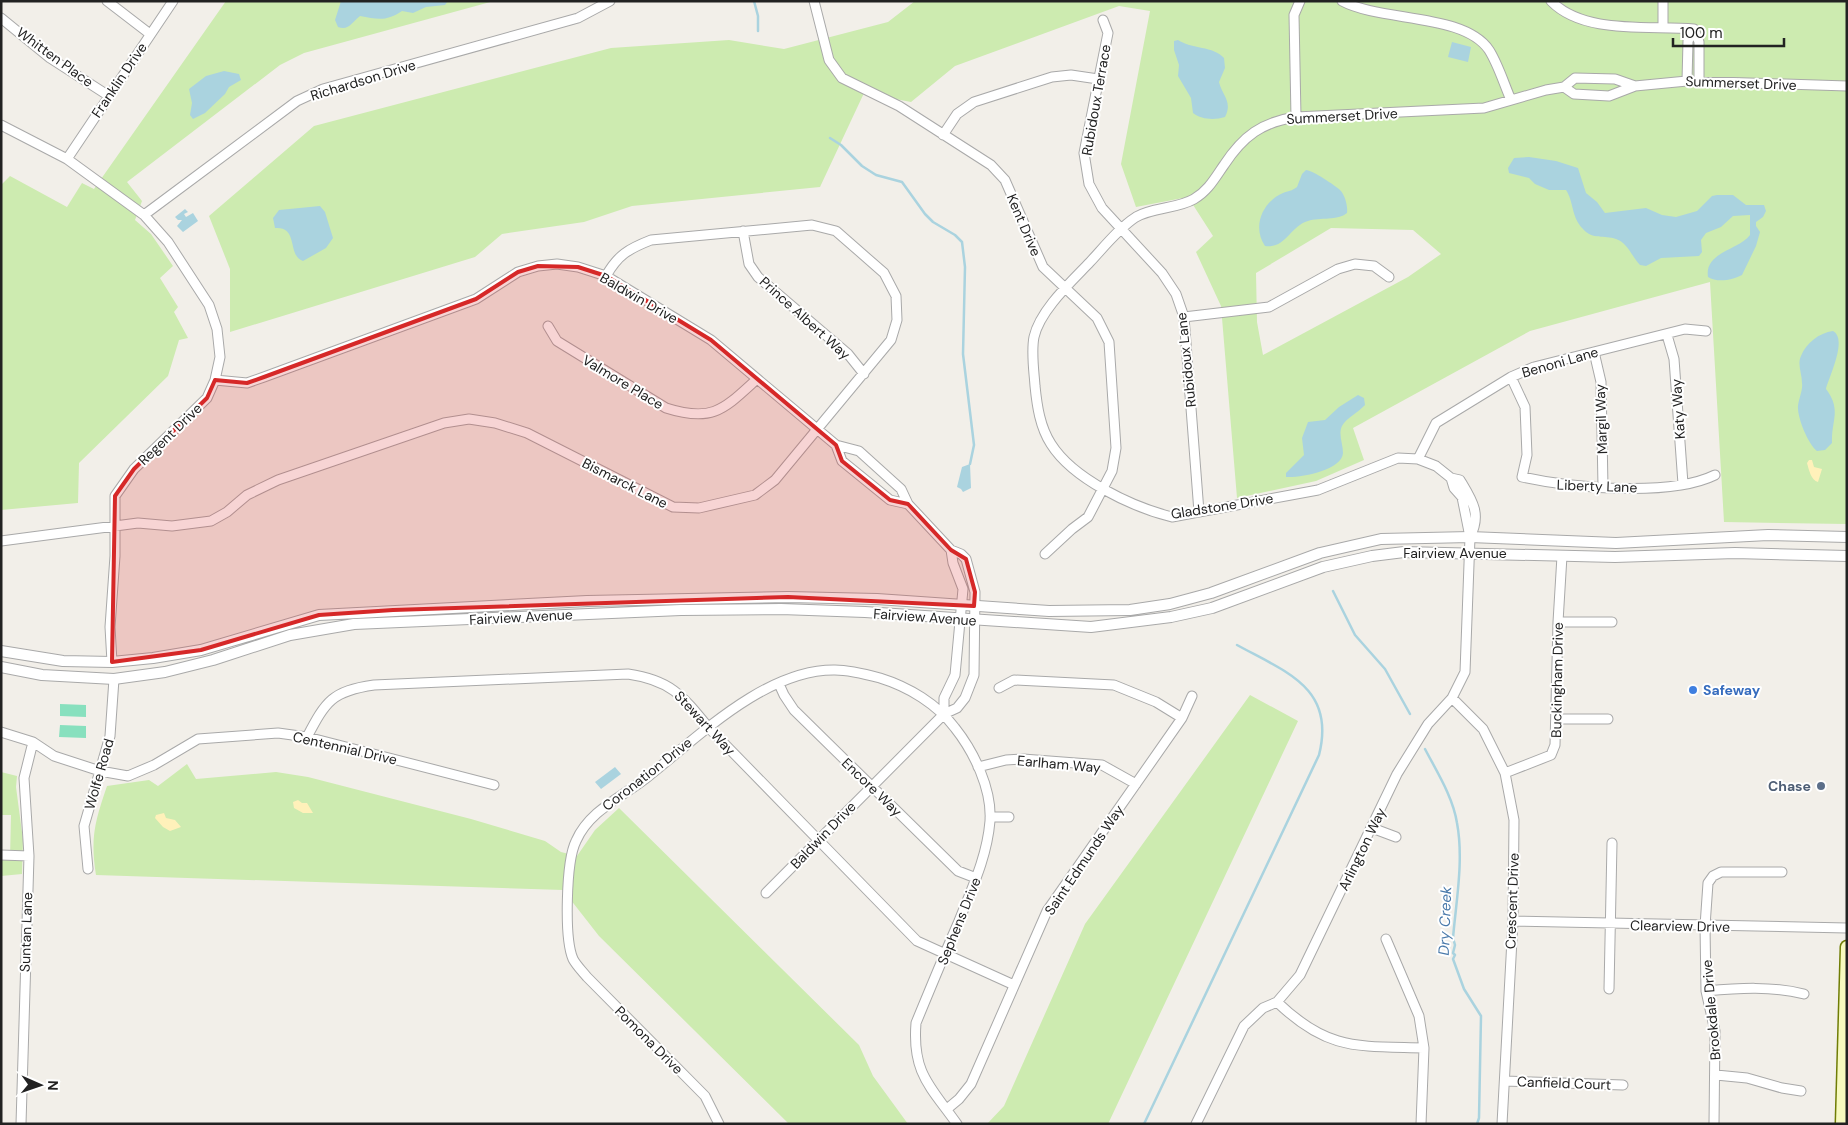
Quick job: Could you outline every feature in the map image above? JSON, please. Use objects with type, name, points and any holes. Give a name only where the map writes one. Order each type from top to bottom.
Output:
[{"type":"main road","points":[[1842,1124],[1847,947]]},
{"type":"street","points":[[107,1],[150,34]]},
{"type":"street","name":"Franklin Drive","points":[[67,159],[173,1]]},
{"type":"street","name":"Richardson Drive","points":[[144,215],[297,101],[324,89],[578,18],[610,1]]},
{"type":"street","name":"Kent Drive","points":[[814,1],[829,60],[842,78],[899,106],[991,165],[1005,180],[1038,259],[1096,318],[1108,342],[1116,448],[1112,471],[1088,517],[1072,528],[1045,554]]},
{"type":"street","points":[[1296,117],[1294,14],[1300,1]]},
{"type":"street","points":[[1342,1],[1372,11],[1470,32],[1488,50],[1510,100]]},
{"type":"street","points":[[1551,1],[1578,19],[1597,25],[1663,26],[1694,29]]},
{"type":"street","points":[[1663,1],[1663,26]]},
{"type":"street","name":"Whitten Place","points":[[1,18],[50,58],[109,96]]},
{"type":"street","name":"Rubidoux Terrace","points":[[1103,20],[1108,33],[1084,153],[1089,184],[1102,208],[1122,229]]},
{"type":"street","points":[[1687,81],[1688,40],[1694,29]]},
{"type":"street","points":[[1694,29],[1699,42],[1699,81]]},
{"type":"street","points":[[1688,50],[1699,50]]},
{"type":"street","points":[[943,135],[958,114],[974,102],[1052,77],[1071,75],[1098,79]]},
{"type":"street","name":"Summerset Drive","points":[[1065,288],[1122,229],[1138,216],[1194,200],[1211,185],[1225,163],[1248,135],[1274,120],[1296,117],[1484,108],[1564,87],[1575,78],[1615,79],[1636,86]]},
{"type":"street","name":"Summerset Drive","points":[[1564,87],[1574,94],[1609,96],[1636,86],[1687,81],[1847,86]]},
{"type":"street","name":"Regent Drive","points":[[1,125],[67,159],[144,215],[168,242],[209,305],[217,328],[220,357],[215,380],[207,398],[134,468],[116,496],[110,628],[112,662]]},
{"type":"street","name":"Bismarck Lane","points":[[1,541],[138,523],[194,525],[211,521],[227,512],[248,496],[278,480],[444,423],[470,420],[494,423],[527,433],[673,507],[699,508],[754,495],[775,480],[864,374],[891,340],[897,320],[896,296],[884,273],[836,232],[812,224],[650,240],[627,249],[612,265],[606,276]]},
{"type":"street","name":"Rubidoux Lane","points":[[1122,229],[1162,273],[1176,294],[1184,317],[1199,512]]},
{"type":"street","name":"Prince Albert Way","points":[[743,231],[748,264],[758,277],[848,354],[864,374]]},
{"type":"street","name":"Baldwin Drive","points":[[215,380],[248,383],[476,299],[518,272],[538,266],[557,264],[578,267],[606,276],[711,340],[836,445],[859,451],[901,489],[908,504],[952,550],[961,554],[966,559],[975,592],[973,620],[974,675],[965,698],[957,708],[944,714],[766,893]]},
{"type":"street","points":[[1184,317],[1269,307],[1338,269],[1355,264],[1374,266],[1389,277]]},
{"type":"street","name":"Gladstone Drive","points":[[1065,288],[1044,316],[1034,337],[1033,368],[1038,414],[1051,444],[1072,468],[1104,488],[1148,511],[1172,517],[1318,490],[1398,458],[1418,459],[1436,466],[1451,478],[1454,488],[1465,496],[1476,512],[1477,524],[1470,537],[1470,552]]},
{"type":"street","name":"Valmore Place","points":[[548,326],[557,341],[666,408],[681,413],[701,415],[724,408],[757,379]]},
{"type":"street","name":"Benoni Lane","points":[[1418,459],[1436,423],[1511,377],[1534,366],[1667,335],[1685,329],[1706,331]]},
{"type":"street","name":"Katy Way","points":[[1667,335],[1674,359],[1684,484]]},
{"type":"street","name":"Margil Way","points":[[1594,352],[1601,382],[1603,487]]},
{"type":"street","name":"Liberty Lane","points":[[1511,377],[1525,408],[1527,455],[1522,477],[1557,485],[1644,488],[1700,483],[1715,475]]},
{"type":"street","name":"Baldwin Drive","points":[[836,445],[842,461],[890,500],[908,504]]},
{"type":"street","name":"Fairview Avenue","points":[[1,651],[63,661],[112,662],[153,658],[201,650],[318,615],[393,610],[684,598],[877,599],[1050,611],[1130,610],[1170,604],[1211,593],[1320,553],[1372,541],[1417,537],[1470,537],[1616,543],[1760,536],[1847,537]]},
{"type":"street","points":[[944,714],[944,698],[955,675],[963,589],[953,564],[952,550]]},
{"type":"street","name":"Fairview Avenue","points":[[1,667],[42,675],[114,679],[164,672],[213,660],[290,635],[354,624],[681,610],[781,609],[1091,627],[1171,617],[1212,608],[1323,567],[1372,556],[1404,552],[1470,552],[1615,557],[1735,553],[1847,556]]},
{"type":"street","name":"Arlington Way","points":[[1196,1124],[1244,1026],[1263,1008],[1277,1002],[1300,975],[1414,744],[1428,724],[1452,698],[1465,672],[1470,552]]},
{"type":"street","name":"Buckingham Drive","points":[[1505,773],[1551,755],[1556,745],[1558,622],[1562,556]]},
{"type":"street","points":[[1558,622],[1612,622]]},
{"type":"street","points":[[112,662],[114,679]]},
{"type":"street","name":"Coronation Drive","points":[[573,959],[568,936],[569,858],[576,840],[588,820],[648,777],[708,727],[747,698],[807,674],[834,670],[863,673],[892,682],[918,695],[944,714]]},
{"type":"street","name":"Stewart Way","points":[[307,737],[329,701],[350,689],[374,685],[628,674],[651,678],[672,688],[688,703],[708,727],[917,941],[944,955],[1014,985]]},
{"type":"street","name":"Wolfe Road","points":[[88,869],[84,826],[110,736],[114,679]]},
{"type":"street","points":[[999,688],[1014,680],[1114,685],[1156,702],[1182,718]]},
{"type":"street","name":"Encore Way","points":[[779,684],[784,696],[794,710],[870,787],[958,871],[976,878]]},
{"type":"street","name":"Saint Edmunds Way","points":[[946,1109],[959,1099],[971,1084],[1047,911],[1182,718],[1192,696]]},
{"type":"street","name":"Crescent Drive","points":[[1452,698],[1483,728],[1505,773],[1514,820],[1512,921],[1502,1124]]},
{"type":"street","name":"Sephens Drive","points":[[944,714],[963,737],[978,767],[986,789],[990,817],[984,859],[916,1023],[916,1059],[924,1080],[957,1124]]},
{"type":"street","points":[[1556,719],[1608,719]]},
{"type":"street","name":"Centennial Drive","points":[[1,732],[33,742],[54,756],[100,772],[128,776],[154,765],[198,739],[278,733],[307,737],[494,784]]},
{"type":"street","name":"Suntan Lane","points":[[21,1124],[29,856],[24,778],[33,742]]},
{"type":"street","name":"Earlham Way","points":[[978,767],[1023,759],[1102,765],[1136,784]]},
{"type":"street","points":[[990,817],[1009,816]]},
{"type":"street","points":[[1372,828],[1396,837]]},
{"type":"street","points":[[1609,989],[1612,843]]},
{"type":"street","points":[[1,855],[29,856]]},
{"type":"street","name":"Brookdale Drive","points":[[1714,1124],[1715,1031],[1706,991],[1705,926],[1708,883],[1713,876],[1721,872],[1782,872]]},
{"type":"street","name":"Clearview Drive","points":[[1512,921],[1847,928]]},
{"type":"street","points":[[1386,939],[1419,1016],[1424,1048],[1421,1124]]},
{"type":"street","name":"Pomona Drive","points":[[573,959],[587,977],[705,1096],[719,1124]]},
{"type":"street","points":[[1706,991],[1740,988],[1785,989],[1804,994]]},
{"type":"street","points":[[1277,1002],[1312,1032],[1336,1041],[1355,1046],[1424,1048]]},
{"type":"street","points":[[1716,1074],[1747,1078],[1782,1088],[1802,1091]]},
{"type":"street","name":"Canfield Court","points":[[1505,1081],[1622,1085]]},
{"type":"highlighted area","points":[[538,266],[578,267],[606,276],[711,340],[836,445],[842,461],[890,500],[908,504],[951,550],[966,559],[975,592],[974,606],[788,597],[393,610],[319,615],[201,650],[112,662],[115,496],[134,469],[207,398],[215,380],[247,383],[264,377],[476,299],[518,272]]},
{"type":"green space","points":[[226,1],[494,1],[304,53],[280,65],[127,182],[142,201],[135,220],[151,234],[173,266],[160,278],[178,307],[174,312],[188,338],[179,340],[168,376],[79,463],[78,503],[1,510],[1,185],[10,176],[67,207],[82,183],[94,189]]},
{"type":"green space","points":[[915,1],[1847,1],[1847,524],[1724,522],[1710,282],[1530,331],[1353,428],[1364,460],[1316,481],[1237,498],[1221,306],[1196,252],[1213,236],[1188,197],[1136,207],[1121,164],[1150,11],[1119,6],[955,66],[911,102],[864,93],[820,187],[632,206],[584,222],[502,234],[475,257],[230,332],[230,269],[209,216],[314,126],[611,48],[729,40],[784,49],[888,22]],"holes":[[[1331,228],[1413,230],[1441,254],[1408,277],[1263,355],[1257,322],[1256,273]]]},
{"type":"green space","points":[[1250,695],[1298,721],[1108,1124],[987,1124],[1004,1106],[1085,924]]},
{"type":"green space","points":[[60,704],[86,705],[86,717],[60,716]]},
{"type":"green space","points":[[60,725],[86,726],[86,738],[59,737]]},
{"type":"green space","points":[[187,764],[196,779],[276,772],[308,777],[471,819],[545,841],[561,852],[577,856],[595,830],[619,808],[859,1045],[873,1076],[908,1124],[789,1124],[599,936],[563,890],[96,875],[94,862],[95,830],[99,809],[107,786],[149,780],[158,786]]},
{"type":"green space","points":[[1,772],[17,776],[16,787],[23,840],[22,874],[1,876],[1,859],[10,859],[11,815],[1,815]]},
{"type":"sand","points":[[1809,460],[1812,460],[1814,467],[1822,469],[1818,482],[1811,474],[1807,463]]},
{"type":"sand","points":[[298,800],[302,803],[307,803],[313,813],[303,813],[294,808],[293,802]]},
{"type":"sand","points":[[164,813],[166,818],[175,820],[181,827],[170,831],[163,827],[155,818],[156,815]]},
{"type":"water","points":[[341,1],[448,1],[445,5],[426,7],[413,13],[402,11],[386,18],[377,19],[360,16],[348,27],[342,28],[338,27],[335,20]]},
{"type":"water","points":[[1178,40],[1189,45],[1214,51],[1224,58],[1225,68],[1219,82],[1228,107],[1225,117],[1209,119],[1193,113],[1191,98],[1178,76],[1179,65],[1174,50],[1174,41]]},
{"type":"water","points":[[1452,42],[1471,47],[1468,62],[1448,57]]},
{"type":"water","points":[[224,71],[239,74],[241,80],[229,87],[225,94],[205,113],[193,119],[190,115],[192,103],[189,89],[206,76]]},
{"type":"water","points":[[1529,157],[1556,161],[1578,168],[1586,193],[1597,202],[1605,213],[1646,208],[1662,215],[1676,217],[1697,211],[1712,196],[1717,195],[1733,195],[1746,205],[1764,205],[1766,211],[1763,217],[1756,222],[1760,232],[1756,246],[1742,275],[1725,280],[1716,280],[1708,277],[1708,269],[1711,262],[1750,235],[1750,215],[1733,216],[1721,227],[1706,233],[1701,240],[1702,252],[1699,256],[1661,258],[1646,266],[1640,265],[1627,247],[1620,241],[1591,235],[1583,229],[1576,220],[1566,190],[1549,190],[1535,184],[1529,178],[1509,173],[1508,168],[1514,158]]},
{"type":"water","points":[[1306,170],[1318,175],[1340,190],[1346,201],[1347,213],[1339,217],[1308,221],[1297,227],[1278,244],[1265,246],[1259,231],[1261,216],[1270,202],[1276,197],[1297,187],[1302,174]]},
{"type":"water","points":[[320,206],[325,212],[333,238],[326,248],[303,261],[295,253],[287,232],[275,228],[273,218],[279,210]]},
{"type":"water","points":[[185,209],[188,212],[184,214],[186,217],[193,213],[198,221],[183,232],[177,226],[182,220],[178,220],[175,217]]},
{"type":"water","points":[[1833,331],[1837,335],[1839,342],[1826,389],[1831,396],[1835,409],[1832,443],[1825,450],[1817,451],[1807,437],[1798,411],[1802,386],[1800,359],[1803,351],[1814,339]]},
{"type":"water","points":[[1358,395],[1364,398],[1365,405],[1346,420],[1342,426],[1343,453],[1341,459],[1336,464],[1320,472],[1286,477],[1286,473],[1304,455],[1302,438],[1308,422],[1325,420],[1339,407]]},
{"type":"water","points":[[970,464],[971,488],[963,492],[957,487],[962,467]]},
{"type":"water","points":[[615,767],[621,774],[601,789],[595,782]]},
{"type":"waterway","points":[[754,1],[758,16],[758,31]]},
{"type":"waterway","points":[[830,138],[841,145],[862,166],[876,175],[902,182],[925,214],[933,222],[955,235],[962,242],[965,267],[963,354],[974,445],[970,464]]},
{"type":"waterway","name":"Dry Creek","points":[[1333,591],[1355,635],[1385,669],[1410,714]]},
{"type":"waterway","points":[[1144,1124],[1319,755],[1322,732],[1320,713],[1313,698],[1303,685],[1289,674],[1237,645]]},
{"type":"waterway","name":"Dry Creek","points":[[1425,749],[1452,804],[1459,837],[1460,866],[1453,938],[1455,945],[1453,953],[1455,955],[1453,959],[1464,989],[1481,1016],[1479,1118],[1477,1124]]},
{"type":"place","name":"Safeway","points":[[1693,690]]},
{"type":"place","name":"Chase","points":[[1821,786]]}]
